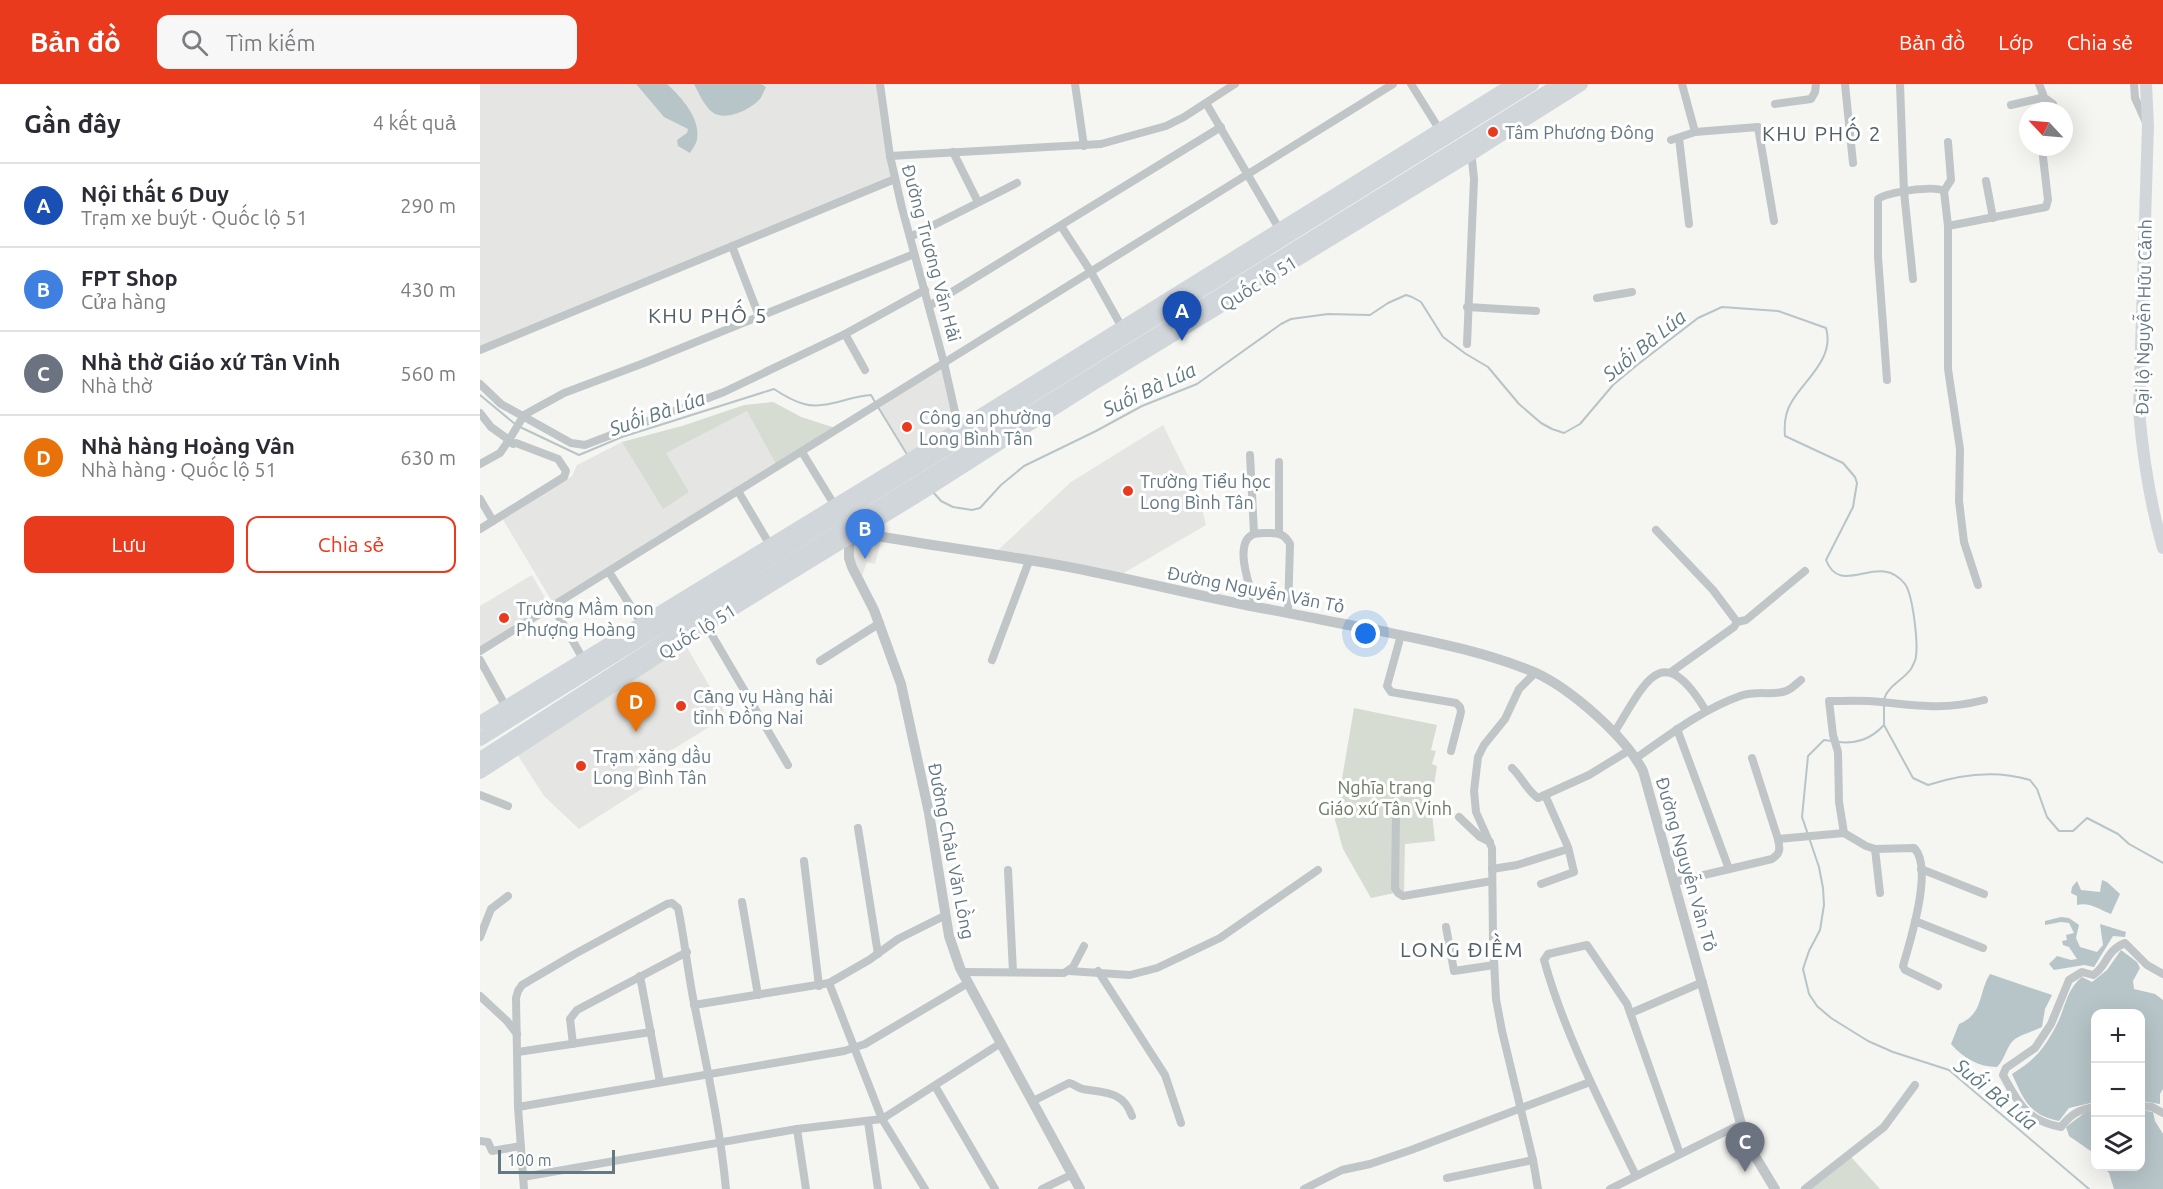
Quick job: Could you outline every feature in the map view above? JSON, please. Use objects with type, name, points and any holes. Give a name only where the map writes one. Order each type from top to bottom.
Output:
[{"type":"main road","name":"Quốc lộ 51","points":[[1443,134],[1514,84]]},
{"type":"main road","name":"Quốc lộ 51","points":[[926,470],[972,441],[1124,332],[1443,134],[1532,84]]},
{"type":"main road","name":"Quốc lộ 51","points":[[1469,147],[1560,84]]},
{"type":"main road","name":"Quốc lộ 51","points":[[926,470],[972,441],[1239,289],[1469,147],[1581,84]]},
{"type":"main road","name":"Đại lộ Nguyễn Hữu Cảnh","points":[[2146,84],[2148,126],[2139,411],[2142,449],[2163,548]]},
{"type":"main road","points":[[909,481],[926,470]]},
{"type":"main road","points":[[909,481],[926,470]]},
{"type":"main road","name":"Quốc lộ 51","points":[[480,723],[583,659],[646,629],[909,481]]},
{"type":"main road","name":"Quốc lộ 51","points":[[480,759],[839,520],[909,481]]},
{"type":"main road","name":"Quốc lộ 51","points":[[480,739],[770,545],[839,520]]},
{"type":"main road","name":"Quốc lộ 51","points":[[480,772],[706,625],[839,520]]},
{"type":"street","name":"Đường Trương Văn Hải","points":[[880,84],[890,156],[914,254],[955,412],[972,441]]},
{"type":"street","points":[[1075,84],[1084,146]]},
{"type":"street","points":[[890,156],[1084,146],[1128,138],[1166,126],[1235,84]]},
{"type":"street","points":[[480,651],[1393,84]]},
{"type":"street","points":[[1411,84],[1443,134]]},
{"type":"street","points":[[1682,84],[1695,132]]},
{"type":"street","points":[[1775,104],[1807,101],[1814,97],[1816,84]]},
{"type":"street","points":[[1845,84],[1853,163]]},
{"type":"street","points":[[1899,84],[1904,192],[1913,279]]},
{"type":"street","points":[[2039,84],[2042,96],[2050,102]]},
{"type":"street","points":[[2134,84],[2135,98],[2148,126]]},
{"type":"street","points":[[2011,105],[2042,96]]},
{"type":"street","points":[[1206,103],[1282,233]]},
{"type":"street","points":[[929,306],[1221,127]]},
{"type":"street","points":[[1689,224],[1675,139],[1695,132],[1758,127],[1774,221]]},
{"type":"street","points":[[1948,142],[1951,180],[1944,191],[1948,226],[1948,369],[1960,449],[1959,501],[1964,542],[1978,585]]},
{"type":"street","points":[[1467,344],[1474,179],[1469,147]]},
{"type":"street","points":[[952,152],[978,202]]},
{"type":"street","points":[[1948,226],[2046,207],[2048,200],[2043,157]]},
{"type":"street","points":[[480,350],[895,178]]},
{"type":"street","points":[[1986,181],[1993,218]]},
{"type":"street","points":[[910,237],[1017,183]]},
{"type":"street","points":[[1887,380],[1878,257],[1880,197],[1904,192],[1937,189],[1944,191]]},
{"type":"street","points":[[1061,226],[1091,272],[1124,332]]},
{"type":"street","points":[[732,246],[759,316]]},
{"type":"street","points":[[480,464],[500,453],[524,415],[564,393],[914,254]]},
{"type":"street","points":[[480,384],[501,404],[571,443],[585,445],[703,401],[845,334],[925,290]]},
{"type":"street","points":[[1597,298],[1632,292]]},
{"type":"street","points":[[1467,307],[1536,311]]},
{"type":"street","points":[[845,334],[865,370]]},
{"type":"street","points":[[480,413],[492,427],[513,444],[516,443],[558,459],[566,471],[566,475],[480,529]]},
{"type":"street","points":[[802,452],[839,520]]},
{"type":"street","points":[[1250,454],[1254,533]]},
{"type":"street","points":[[1279,462],[1279,533]]},
{"type":"street","points":[[738,491],[770,545]]},
{"type":"street","points":[[480,500],[493,521]]},
{"type":"street","name":"Đường Nguyễn Văn Tỏ","points":[[839,520],[872,535],[1072,568],[1401,635],[1474,652],[1535,673],[1562,687],[1614,733],[1643,771],[1741,1124],[1752,1150],[1775,1189]]},
{"type":"street","name":"Đường Châu Văn Lồng","points":[[839,520],[852,567],[880,623],[896,664],[912,726],[929,813],[949,936],[966,977],[1080,1189]]},
{"type":"street","points":[[1656,530],[1713,590],[1737,622]]},
{"type":"street","points":[[1256,607],[1242,552],[1248,537],[1254,533],[1279,533],[1287,538],[1290,544],[1288,612]]},
{"type":"street","points":[[992,660],[1029,561]]},
{"type":"street","points":[[1737,622],[1741,623],[1746,620],[1805,571]]},
{"type":"street","points":[[609,572],[646,629]]},
{"type":"street","points":[[553,606],[583,659]]},
{"type":"street","points":[[1614,733],[1652,677],[1660,672],[1671,672],[1734,627],[1737,622]]},
{"type":"street","points":[[820,661],[880,623]]},
{"type":"street","points":[[706,625],[788,765]]},
{"type":"street","points":[[1401,635],[1387,686],[1391,692],[1456,703],[1460,707],[1461,712],[1451,751]]},
{"type":"street","points":[[480,660],[506,707]]},
{"type":"street","points":[[1671,672],[1690,687],[1706,711]]},
{"type":"street","points":[[1535,673],[1519,689],[1505,719],[1484,745],[1478,757],[1474,791],[1476,812],[1492,848],[1496,999],[1538,1189]]},
{"type":"street","points":[[1512,768],[1538,798],[1632,755],[1706,711],[1748,693],[1789,690],[1801,680]]},
{"type":"street","points":[[1844,833],[1839,802],[1838,752],[1833,735],[1829,701],[1879,702],[1933,707],[1959,706],[1984,700]]},
{"type":"street","points":[[1677,729],[1729,869]]},
{"type":"street","points":[[1674,882],[1772,859],[1779,855],[1778,839],[1752,758]]},
{"type":"street","points":[[480,795],[508,806]]},
{"type":"street","points":[[1540,884],[1574,872],[1568,849],[1545,795]]},
{"type":"street","points":[[1396,813],[1395,888],[1398,893],[1403,896],[1492,881]]},
{"type":"street","points":[[1460,817],[1480,837],[1490,842]]},
{"type":"street","points":[[858,828],[878,954]]},
{"type":"street","points":[[1778,839],[1844,833],[1875,849],[1914,848],[1918,851],[1922,897],[1904,968],[1938,986]]},
{"type":"street","points":[[1492,868],[1517,865],[1568,849]]},
{"type":"street","points":[[1875,849],[1880,893]]},
{"type":"street","points":[[804,861],[819,986]]},
{"type":"street","points":[[1921,869],[1984,894]]},
{"type":"street","points":[[1008,870],[1013,972]]},
{"type":"street","points":[[518,1107],[825,1055],[854,1048],[865,1044],[966,977],[1013,972],[1064,973],[1069,971],[1130,975],[1156,968],[1220,938],[1318,870]]},
{"type":"street","points":[[480,937],[492,909],[508,896]]},
{"type":"street","points":[[742,902],[758,995]]},
{"type":"street","points":[[524,1189],[518,1107],[516,998],[518,991],[522,985],[573,955],[672,903],[678,908],[694,1005],[710,1073],[722,1143],[726,1189]]},
{"type":"street","points":[[694,1005],[829,983],[878,954],[898,939],[946,915]]},
{"type":"street","points":[[1915,921],[1983,948]]},
{"type":"street","points":[[1446,927],[1454,971],[1494,965]]},
{"type":"street","points":[[2091,1107],[2083,1108],[2071,1115],[2061,1127],[2045,1124],[2025,1112],[2003,1075],[2006,1068],[2035,1048],[2051,1024],[2069,980],[2082,972],[2093,975],[2098,972],[2116,946],[2125,943],[2147,965],[2163,974]]},
{"type":"street","points":[[1636,1176],[1590,1082],[1562,1012],[1547,969],[1545,957],[1548,954],[1587,945],[1627,1004],[1680,1154]]},
{"type":"street","points":[[1069,971],[1084,946]]},
{"type":"street","points":[[573,1044],[570,1019],[572,1014],[687,952]]},
{"type":"street","points":[[1098,972],[1160,1065],[1182,1123]]},
{"type":"street","points":[[640,976],[660,1082]]},
{"type":"street","points":[[1631,1013],[1703,982]]},
{"type":"street","points":[[829,983],[882,1119],[925,1189]]},
{"type":"street","points":[[480,996],[507,1020],[517,1034]]},
{"type":"street","points":[[518,1052],[651,1032]]},
{"type":"street","points":[[523,1177],[797,1129],[882,1119],[1001,1043]]},
{"type":"street","points":[[1304,1189],[1342,1170],[1391,1157],[1590,1082]]},
{"type":"street","points":[[1033,1101],[1069,1083],[1079,1088],[1101,1090],[1113,1094],[1129,1107],[1132,1116]]},
{"type":"street","points":[[1805,1189],[1884,1127],[1915,1085]]},
{"type":"street","points":[[934,1086],[995,1189]]},
{"type":"street","points":[[2145,1106],[2152,1107],[2163,1113]]},
{"type":"street","points":[[868,1122],[878,1189]]},
{"type":"street","points":[[1610,1189],[1741,1124]]},
{"type":"street","points":[[797,1129],[806,1189]]},
{"type":"street","points":[[480,1141],[488,1142],[492,1151],[521,1146]]},
{"type":"street","points":[[1447,1178],[1533,1160]]},
{"type":"street","points":[[1042,1189],[1073,1174]]},
{"type":"shaded area","points":[[480,84],[878,84],[892,177],[480,347]]},
{"type":"shaded area","points":[[636,84],[667,84],[684,102],[693,116],[697,132],[696,142],[690,153],[678,146],[677,140],[687,133],[688,129],[664,117]]},
{"type":"shaded area","points":[[694,84],[761,84],[766,87],[760,99],[750,107],[724,116],[717,115],[709,109]]},
{"type":"shaded area","points":[[942,367],[958,424],[908,456],[879,408]]},
{"type":"shaded area","points":[[773,402],[801,417],[835,428],[553,603],[502,518],[572,476],[577,465],[622,442]]},
{"type":"shaded area","name":"Trường Tiểu học Long Bình Tân","points":[[1163,425],[1200,500],[1206,525],[1122,574],[997,551],[1071,482]]},
{"type":"shaded area","points":[[853,541],[881,541],[875,564],[867,562],[862,576],[853,557]]},
{"type":"shaded area","name":"Trường Mầm non Phượng Hoàng","points":[[532,575],[549,605],[480,648],[480,606]]},
{"type":"shaded area","points":[[685,644],[727,716],[638,768],[648,785],[579,829],[544,796],[517,754]]},
{"type":"shaded area","points":[[2102,880],[2120,894],[2111,914],[2091,905],[2077,905],[2077,896],[2071,893],[2077,881],[2081,890],[2100,892]]},
{"type":"shaded area","points":[[2061,917],[2069,918],[2079,925],[2076,938],[2080,947],[2097,952],[2103,945],[2100,924],[2126,932],[2125,937],[2113,936],[2094,967],[2084,965],[2054,970],[2049,964],[2057,956],[2071,960],[2077,959],[2062,941],[2067,940],[2066,935],[2074,933],[2069,923],[2045,925],[2045,921]]},
{"type":"shaded area","points":[[2121,950],[2137,962],[2140,968],[2133,981],[2134,989],[2155,994],[2163,1000],[2163,1089],[2160,1094],[2160,1104],[2145,1102],[2145,1009],[2091,1009],[2091,1103],[2069,1108],[2059,1121],[2041,1115],[2024,1099],[2012,1074],[2034,1058],[2049,1039],[2070,992],[2077,982],[2082,977],[2092,982],[2107,970]]},
{"type":"shaded area","points":[[1990,974],[2052,995],[2045,1009],[2042,1027],[2015,1039],[1997,1067],[1972,1061],[1951,1044],[1959,1024],[1973,1015],[1977,1009]]},
{"type":"shaded area","points":[[2091,1108],[2091,1151],[2069,1136],[2066,1127]]},
{"type":"shaded area","points":[[2145,1111],[2153,1112],[2155,1121],[2163,1134],[2163,1189],[2114,1189],[2107,1171],[2145,1171]]},
{"type":"green space","points":[[773,402],[801,417],[835,428],[776,464],[747,411],[666,453],[689,492],[663,509],[622,442],[682,426],[744,405]]},
{"type":"green space","name":"Nghĩa trang Giáo xứ Tân Vinh","points":[[1354,708],[1437,725],[1431,750],[1436,751],[1432,764],[1437,766],[1431,805],[1435,841],[1405,844],[1404,891],[1371,898],[1343,849],[1335,820]]},
{"type":"green space","points":[[1851,1157],[1880,1189],[1810,1189]]},
{"type":"waterway","name":"Suối Bà Lúa","points":[[933,492],[941,501],[953,507],[972,510],[980,508],[1001,485],[1024,466],[1142,406],[1197,384],[1291,319],[1328,314],[1370,315],[1406,295],[1412,297],[1421,302],[1443,337],[1488,367],[1519,404],[1541,423],[1564,433],[1580,424],[1613,385],[1698,318],[1722,307],[1778,311],[1826,328],[1828,339],[1826,350],[1817,368],[1789,407],[1785,419],[1785,436],[1843,463],[1855,477],[1857,483],[1853,507],[1826,560],[1833,571],[1841,575],[1851,576],[1884,571],[1895,575],[1905,584],[1913,608],[1916,659],[1908,673],[1889,690],[1884,699]]},
{"type":"waterway","name":"Suối Bà Lúa","points":[[520,427],[579,455],[622,437],[774,389],[804,404],[829,404],[871,395],[875,402]]},
{"type":"waterway","name":"Suối Bà Lúa","points":[[480,395],[515,424]]},
{"type":"waterway","name":"Suối Bà Lúa","points":[[878,407],[908,456]]},
{"type":"waterway","name":"Suối Bà Lúa","points":[[1838,742],[1863,740],[1879,730],[1884,725],[1884,705]]},
{"type":"waterway","points":[[1884,725],[1913,778],[1928,785],[1953,778],[1992,774],[2030,780],[2037,789],[2047,817],[2059,831],[2073,831],[2087,818],[2118,834],[2129,844],[2163,863]]},
{"type":"waterway","name":"Suối Bà Lúa","points":[[1832,741],[1824,740],[1808,756],[1802,817],[1819,867],[1824,905],[1820,930],[1803,969],[1809,994],[1817,1006],[1831,1018],[1868,1041],[1893,1052],[1949,1070],[2089,1189]]},
{"type":"place","name":"Tâm Phương Đông","points":[[1493,132]]},
{"type":"place","name":"Nội thất 6 Duy","points":[[1182,341]]},
{"type":"place","name":"Công an phường Long Bình Tân","points":[[907,427]]},
{"type":"place","name":"Trường Tiểu học Long Bình Tân","points":[[1128,491]]},
{"type":"place","name":"FPT Shop","points":[[865,559]]},
{"type":"place","name":"Trường Mầm non Phượng Hoàng","points":[[504,618]]},
{"type":"place","name":"Cảng vụ Hàng hải tỉnh Đồng Nai","points":[[681,706]]},
{"type":"place","name":"Nhà hàng Hoàng Vân","points":[[636,732]]},
{"type":"place","name":"Trạm xăng dầu Long Bình Tân","points":[[581,766]]},
{"type":"place","name":"Nhà thờ Giáo xứ Tân Vinh","points":[[1745,1172]]},
{"type":"district","name":"KHU PHỐ 2","points":[[1822,133]]},
{"type":"district","name":"KHU PHỐ 5","points":[[708,315]]},
{"type":"district","name":"LONG ĐIỀM","points":[[1462,949]]}]
